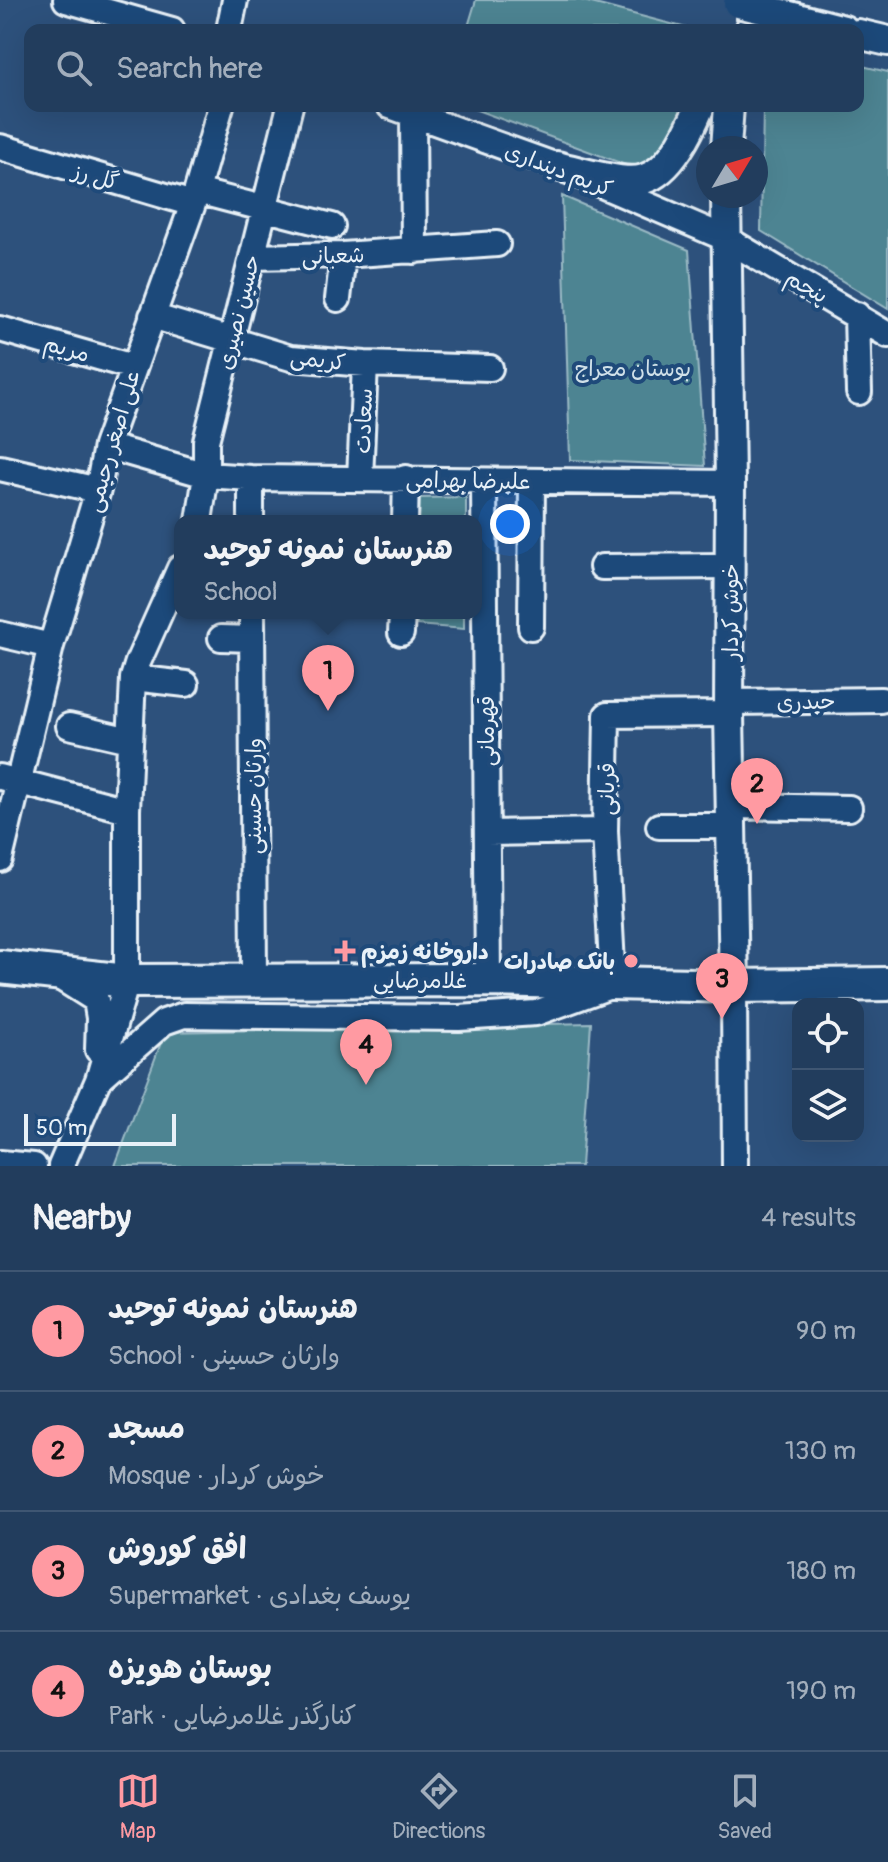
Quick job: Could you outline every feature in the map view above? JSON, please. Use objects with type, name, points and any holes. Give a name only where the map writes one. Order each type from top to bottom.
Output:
[{"type":"main road","name":"غلامرضایی","points":[[0,967],[127,981],[488,980],[734,986],[888,984]]},
{"type":"street","points":[[66,0],[151,24]]},
{"type":"street","points":[[230,24],[235,0]]},
{"type":"street","points":[[746,8],[817,24]]},
{"type":"street","points":[[864,35],[888,41]]},
{"type":"street","name":"علی اصغر رحیمی","points":[[0,859],[9,779],[98,490],[106,446],[195,198],[219,112]]},
{"type":"street","name":"حسین نصیری","points":[[200,515],[206,475],[206,441],[288,112]]},
{"type":"street","name":"کریم دینداری","points":[[405,112],[557,166],[725,238]]},
{"type":"street","points":[[557,166],[630,181],[644,179],[674,155],[697,112]]},
{"type":"street","points":[[727,136],[729,112]]},
{"type":"street","points":[[413,115],[414,251]]},
{"type":"street","name":"گل رز","points":[[0,147],[195,198],[332,226]]},
{"type":"street","name":"خوش کردار","points":[[726,208],[734,986]]},
{"type":"street","name":"پنجم","points":[[725,238],[888,335]]},
{"type":"street","name":"شعبانی","points":[[252,257],[343,255],[497,244]]},
{"type":"street","points":[[338,299],[343,255]]},
{"type":"street","points":[[857,315],[859,392]]},
{"type":"street","name":"کریمی","points":[[152,316],[291,358],[490,368]]},
{"type":"street","name":"مریم","points":[[0,329],[133,367]]},
{"type":"street","name":"سعادت","points":[[360,479],[365,364]]},
{"type":"street","name":"علیرضا بهرامی","points":[[106,446],[206,475],[251,478],[730,483]]},
{"type":"street","points":[[0,468],[98,490]]},
{"type":"street","points":[[251,478],[251,515]]},
{"type":"street","points":[[405,515],[406,478]]},
{"type":"street","name":"قهرمانی","points":[[484,482],[488,980]]},
{"type":"street","points":[[531,627],[532,482]]},
{"type":"street","points":[[602,567],[730,566]]},
{"type":"street","points":[[61,1166],[98,1080],[127,981],[127,810],[133,678],[174,581]]},
{"type":"street","name":"وارثان حسینی","points":[[252,619],[254,980]]},
{"type":"street","points":[[0,634],[51,646]]},
{"type":"street","points":[[221,638],[252,639]]},
{"type":"street","points":[[133,678],[186,684]]},
{"type":"street","name":"حیدری","points":[[730,708],[881,700]]},
{"type":"street","name":"قربانی","points":[[613,985],[605,831],[607,715],[730,708]]},
{"type":"street","points":[[69,726],[130,740]]},
{"type":"street","points":[[9,779],[127,810]]},
{"type":"street","points":[[659,826],[732,816],[849,808]]},
{"type":"street","points":[[487,833],[605,831]]},
{"type":"street","points":[[54,973],[96,1000],[99,1018],[98,1080]]},
{"type":"street","points":[[98,1080],[164,1022],[184,1015],[459,1018],[536,1013],[613,985]]},
{"type":"street","points":[[734,986],[735,1166]]},
{"type":"street","points":[[0,1163],[34,1166]]},
{"type":"green space","points":[[476,0],[580,0],[671,24],[469,24]]},
{"type":"green space","points":[[864,66],[888,72],[888,309],[761,231],[761,208],[768,208],[768,136],[763,136],[763,112],[864,112]]},
{"type":"green space","points":[[482,112],[688,112],[662,154],[634,168]]},
{"type":"green space","name":"بوستان معراج","points":[[562,196],[689,250],[705,466],[570,460]]},
{"type":"green space","points":[[466,497],[466,515],[419,515],[420,498]]},
{"type":"green space","points":[[417,619],[464,619],[464,629],[417,625]]},
{"type":"green space","points":[[591,1023],[581,1166],[115,1166],[165,1032]]},
{"type":"place","name":"هنرستان نمونه توحید","points":[[328,711]]},
{"type":"place","name":"مسجد","points":[[757,824]]},
{"type":"place","name":"داروخانه زمزم","points":[[345,951]]},
{"type":"place","name":"بانک صادرات","points":[[631,961]]},
{"type":"place","name":"افق کوروش","points":[[722,1019]]},
{"type":"place","name":"بوستان هویزه","points":[[366,1085]]}]
